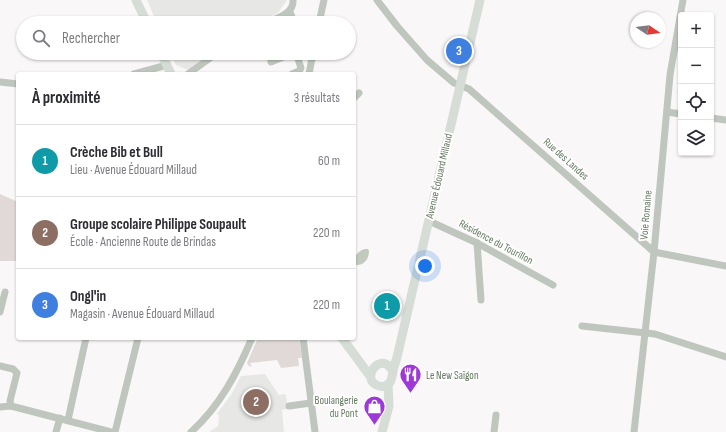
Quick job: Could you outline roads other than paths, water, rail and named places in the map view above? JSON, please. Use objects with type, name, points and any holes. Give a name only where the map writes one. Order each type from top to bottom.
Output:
[{"type":"main road","points":[[136,0],[144,16]]},
{"type":"main road","name":"Avenue Édouard Millaud","points":[[393,372],[480,0]]},
{"type":"main road","points":[[164,60],[170,72]]},
{"type":"main road","points":[[343,340],[370,376],[372,381],[377,385],[389,406]]},
{"type":"main road","points":[[386,364],[398,353]]},
{"type":"main road","points":[[358,361],[375,366]]},
{"type":"main road","points":[[370,376],[375,366],[382,363],[391,368],[393,372],[392,379],[388,384],[381,386],[377,385]]},
{"type":"main road","points":[[382,432],[389,406],[388,384]]},
{"type":"street","points":[[281,16],[290,12],[293,5],[293,0]]},
{"type":"street","points":[[321,16],[324,0]]},
{"type":"street","name":"Rue des Landes","points":[[377,0],[397,26],[427,60],[454,82],[469,89],[654,252]]},
{"type":"street","name":"Voie Romaine","points":[[634,432],[646,333],[670,75],[683,0]]},
{"type":"street","points":[[290,12],[292,16]]},
{"type":"street","points":[[191,72],[207,60]]},
{"type":"street","points":[[271,62],[276,60]]},
{"type":"street","points":[[297,72],[301,68],[298,60]]},
{"type":"street","points":[[309,72],[312,60]]},
{"type":"street","points":[[141,72],[167,65]]},
{"type":"street","points":[[0,82],[16,84]]},
{"type":"street","points":[[667,112],[678,114]]},
{"type":"street","points":[[714,118],[726,120]]},
{"type":"street","name":"Résidence du Tourillon","points":[[429,221],[477,243],[553,285]]},
{"type":"street","points":[[477,243],[481,300]]},
{"type":"street","points":[[654,252],[726,266]]},
{"type":"street","points":[[0,312],[5,292]]},
{"type":"street","points":[[582,326],[655,334],[726,357]]},
{"type":"street","points":[[68,420],[86,340]]},
{"type":"street","points":[[115,432],[138,340]]},
{"type":"street","points":[[191,432],[211,411],[228,389],[251,340]]},
{"type":"street","points":[[303,340],[315,432]]},
{"type":"street","points":[[0,366],[14,369],[17,373],[10,401],[12,406]]},
{"type":"street","points":[[288,406],[311,403]]},
{"type":"street","points":[[0,407],[12,406],[111,432]]},
{"type":"street","points":[[494,432],[496,415]]},
{"type":"street","points":[[56,432],[60,418]]},
{"type":"place","name":"Ongl'in","points":[[459,51]]},
{"type":"place","name":"Crèche Bib et Bull","points":[[387,306]]},
{"type":"place","name":"Le New Saïgon","points":[[410,394]]},
{"type":"place","name":"Groupe scolaire Philippe Soupault","points":[[256,402]]},
{"type":"place","name":"Boulangerie du Pont","points":[[374,426]]}]
